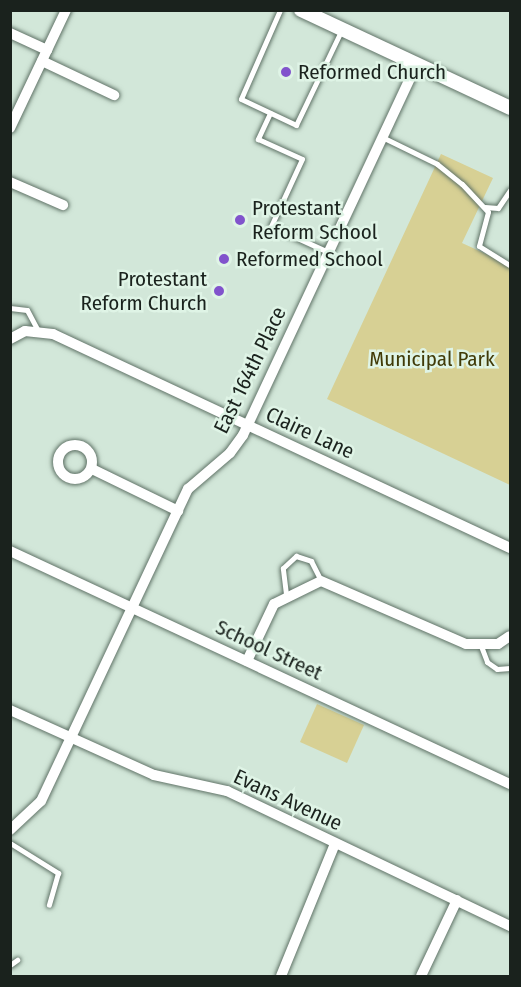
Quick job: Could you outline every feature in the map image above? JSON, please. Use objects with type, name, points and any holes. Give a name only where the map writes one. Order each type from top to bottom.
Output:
[{"type":"street","points":[[10,128],[66,10]]},
{"type":"street","points":[[301,10],[510,108]]},
{"type":"street","points":[[10,33],[47,50]]},
{"type":"street","points":[[42,61],[114,95]]},
{"type":"street","name":"East 164th Place","points":[[10,830],[40,801],[194,481],[230,453],[247,425],[417,64]]},
{"type":"street","points":[[10,182],[63,205]]},
{"type":"street","name":"Claire Lane","points":[[10,339],[26,331],[38,330],[510,548]]},
{"type":"street","points":[[92,469],[178,511]]},
{"type":"street","name":"School Street","points":[[10,551],[510,784]]},
{"type":"street","points":[[247,661],[274,604],[286,594],[321,581],[481,646],[510,636]]},
{"type":"street","name":"Evans Avenue","points":[[10,710],[70,740],[170,781],[227,791],[510,926]]},
{"type":"street","points":[[281,976],[335,844]]},
{"type":"street","points":[[421,976],[457,900]]},
{"type":"lane","points":[[280,10],[241,99],[296,125],[341,29]]},
{"type":"lane","points":[[270,113],[258,139],[302,159],[271,226],[328,252]]},
{"type":"lane","points":[[382,137],[443,168],[485,207],[489,217],[479,246],[510,265]]},
{"type":"lane","points":[[485,207],[498,208],[510,190]]},
{"type":"lane","points":[[10,308],[27,310],[38,330]]},
{"type":"lane","points":[[286,594],[284,568],[296,556],[311,561],[321,581]]},
{"type":"lane","points":[[481,646],[487,662],[497,669],[510,668]]},
{"type":"lane","points":[[10,843],[58,873],[49,905]]},
{"type":"lane","points":[[10,964],[17,960]]},
{"type":"green space","name":"Municipal Park","points":[[441,154],[493,178],[462,243],[510,265],[510,485],[327,399]]},
{"type":"green space","points":[[317,704],[364,725],[347,763],[300,742]]},
{"type":"place","name":"Reformed Church","points":[[286,72]]},
{"type":"place","name":"Protestant Reform School","points":[[240,220]]},
{"type":"place","name":"Reformed School","points":[[224,259]]},
{"type":"place","name":"Protestant Reform Church","points":[[219,291]]}]
